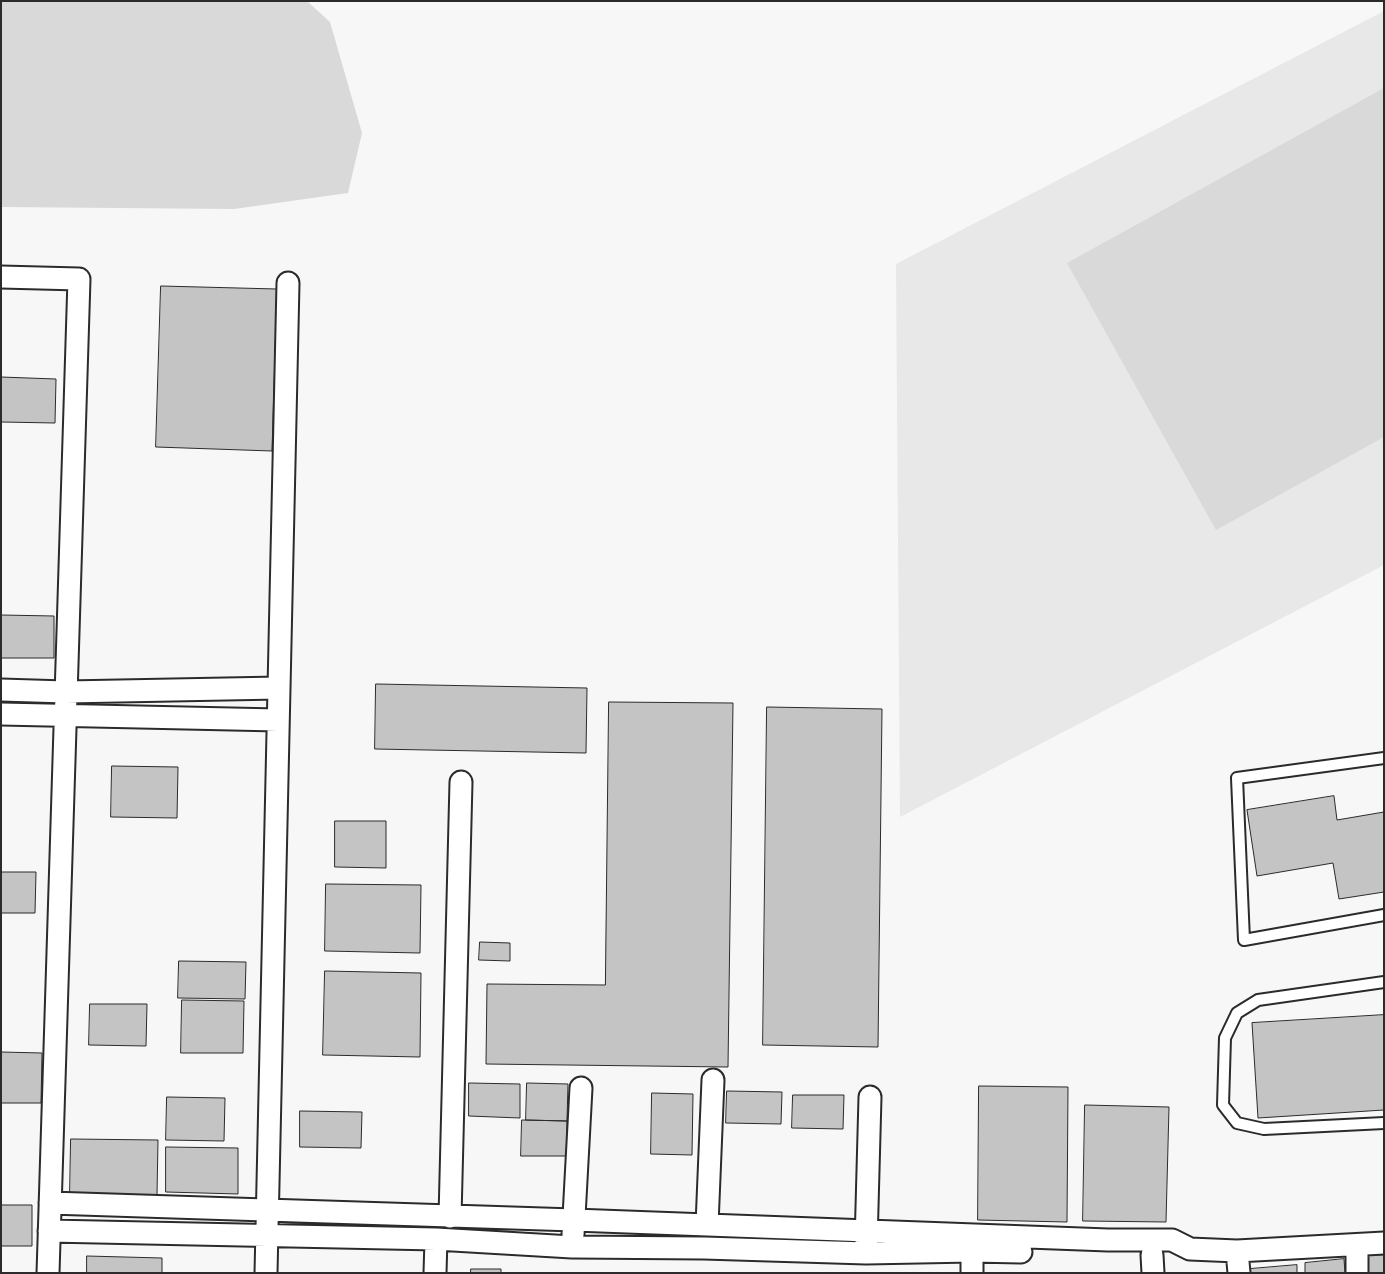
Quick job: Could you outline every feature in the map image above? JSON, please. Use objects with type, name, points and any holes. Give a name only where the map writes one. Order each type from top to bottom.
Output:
[{"type":"street","points":[[1,276],[79,279],[48,1273]]},
{"type":"street","points":[[266,1273],[288,283]]},
{"type":"street","points":[[1,690],[66,692],[279,688]]},
{"type":"street","points":[[1,714],[278,720]]},
{"type":"street","points":[[450,1217],[461,782]]},
{"type":"street","points":[[707,1225],[713,1080]]},
{"type":"street","points":[[572,1247],[581,1088]]},
{"type":"street","points":[[866,1254],[870,1097]]},
{"type":"street","points":[[50,1203],[1099,1240],[1172,1240],[1190,1249]]},
{"type":"street","points":[[49,1230],[436,1239],[572,1247],[704,1248],[866,1254],[972,1251],[1153,1264],[1190,1249],[1238,1251],[1357,1246],[1384,1243]]},
{"type":"street","points":[[435,1273],[436,1239]]},
{"type":"street","points":[[1357,1246],[1357,1273]]},
{"type":"street","points":[[972,1251],[972,1273]]},
{"type":"street","points":[[1238,1251],[1239,1273]]},
{"type":"lane","points":[[1384,758],[1237,778],[1244,940],[1384,915]]},
{"type":"lane","points":[[1384,982],[1258,1000],[1237,1013],[1225,1038],[1223,1105],[1237,1124],[1264,1128],[1384,1123]]},
{"type":"shaded area","points":[[1,1],[307,1],[330,22],[362,133],[348,193],[234,209],[1,207]]},
{"type":"shaded area","points":[[1384,11],[1384,565],[900,817],[896,264]]},
{"type":"shaded area","points":[[1384,88],[1384,437],[1216,530],[1067,263]]},
{"type":"building","points":[[161,286],[277,289],[272,451],[156,447]]},
{"type":"building","points":[[1,377],[56,379],[55,423],[1,422]]},
{"type":"building","points":[[1,615],[54,616],[54,658],[1,658]]},
{"type":"building","points":[[376,684],[587,688],[586,753],[375,749]]},
{"type":"building","points":[[609,702],[733,703],[728,1067],[486,1064],[487,984],[605,985]]},
{"type":"building","points":[[767,707],[882,709],[878,1047],[763,1045]]},
{"type":"building","points":[[112,766],[178,767],[177,818],[111,817]]},
{"type":"building","points":[[1334,796],[1337,820],[1384,812],[1384,892],[1339,899],[1333,863],[1257,876],[1247,810]]},
{"type":"building","points":[[335,821],[386,821],[386,868],[335,867]]},
{"type":"building","points":[[1,872],[36,872],[35,913],[1,913]]},
{"type":"building","points":[[326,884],[421,885],[420,953],[325,951]]},
{"type":"building","points":[[480,942],[510,943],[510,961],[479,960]]},
{"type":"building","points":[[179,961],[246,962],[245,999],[178,998]]},
{"type":"building","points":[[325,971],[421,973],[420,1057],[323,1055]]},
{"type":"building","points":[[182,1000],[244,1001],[243,1053],[181,1053]]},
{"type":"building","points":[[90,1004],[147,1004],[146,1046],[89,1045]]},
{"type":"building","points":[[1384,1015],[1384,1110],[1258,1118],[1252,1023]]},
{"type":"building","points":[[1,1052],[42,1053],[41,1103],[1,1103]]},
{"type":"building","points":[[469,1083],[520,1084],[520,1118],[469,1116]]},
{"type":"building","points":[[527,1083],[568,1084],[567,1121],[526,1120]]},
{"type":"building","points":[[979,1086],[1068,1087],[1067,1222],[978,1220]]},
{"type":"building","points":[[727,1091],[782,1092],[781,1124],[726,1123]]},
{"type":"building","points":[[652,1093],[693,1094],[692,1155],[651,1154]]},
{"type":"building","points":[[793,1095],[844,1095],[843,1129],[792,1128]]},
{"type":"building","points":[[167,1097],[225,1098],[224,1141],[166,1140]]},
{"type":"building","points":[[1085,1105],[1169,1107],[1166,1222],[1083,1221]]},
{"type":"building","points":[[300,1111],[362,1112],[361,1148],[300,1147]]},
{"type":"building","points":[[522,1120],[567,1121],[567,1156],[521,1156]]},
{"type":"building","points":[[71,1139],[158,1140],[157,1195],[70,1193]]},
{"type":"building","points":[[166,1147],[238,1148],[238,1194],[166,1192]]},
{"type":"building","points":[[1,1205],[32,1205],[32,1246],[1,1246]]},
{"type":"building","points":[[1384,1255],[1384,1273],[1368,1273],[1366,1256]]},
{"type":"building","points":[[87,1256],[162,1258],[162,1273],[87,1273]]},
{"type":"building","points":[[1344,1259],[1345,1273],[1305,1273],[1305,1263]]},
{"type":"building","points":[[1297,1265],[1297,1273],[1250,1273],[1250,1269]]},
{"type":"building","points":[[471,1269],[501,1269],[501,1273],[471,1273]]}]
